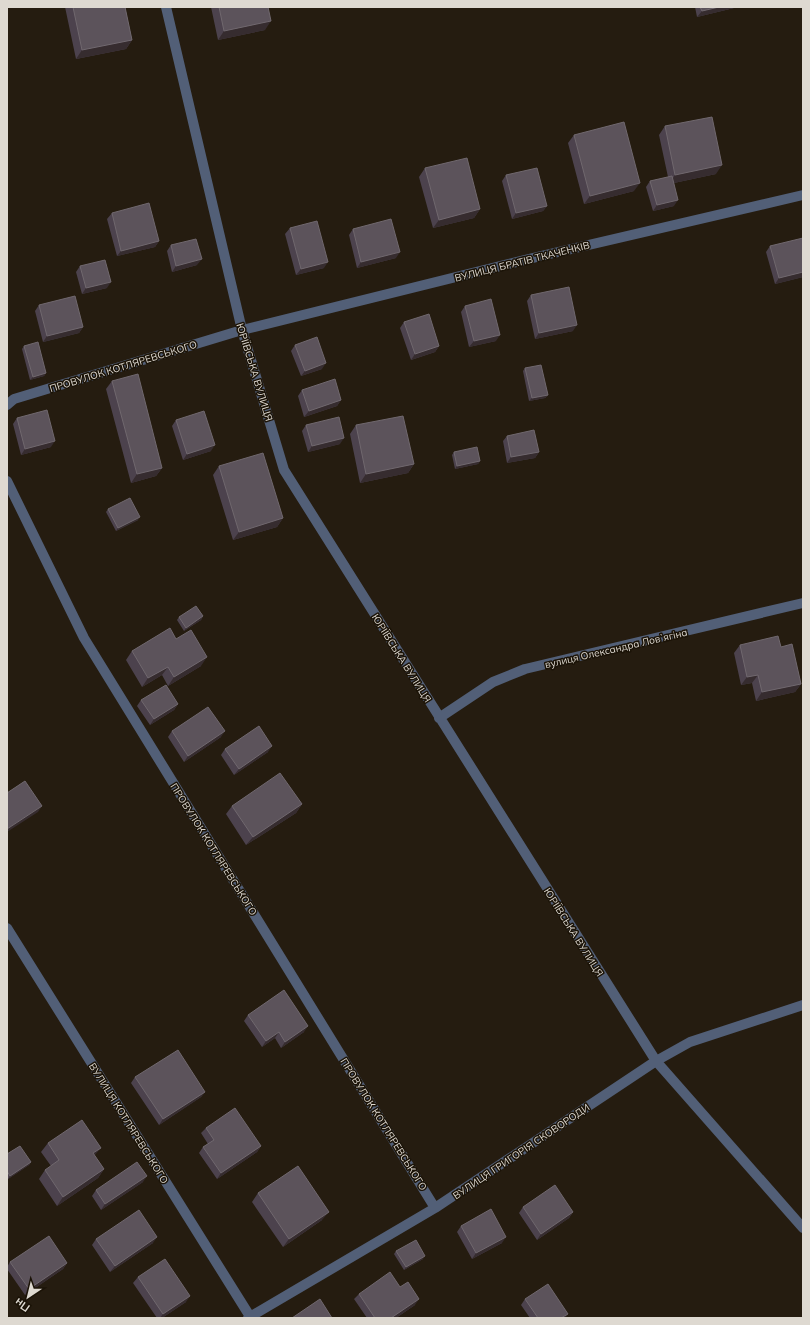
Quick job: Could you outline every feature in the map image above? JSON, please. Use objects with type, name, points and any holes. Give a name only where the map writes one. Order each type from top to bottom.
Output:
[{"type":"street","name":"ЮРІЇВСЬКА ВУЛИЦЯ","points":[[166,7],[242,330],[284,470],[656,1061],[803,1228]]},
{"type":"street","name":"ВУЛИЦЯ БРАТІВ ТКАЧЕНКІВ","points":[[242,330],[541,256],[803,196]]},
{"type":"street","name":"ПРОВУЛОК КОТЛЯРЕВСЬКОГО","points":[[7,405],[14,399],[242,330]]},
{"type":"street","name":"ПРОВУЛОК КОТЛЯРЕВСЬКОГО","points":[[7,481],[84,638],[435,1208]]},
{"type":"street","name":"вулиця Олександра Ловʼягіна","points":[[439,718],[493,682],[525,670],[803,603]]},
{"type":"street","name":"ВУЛИЦЯ КОТЛЯРЕВСЬКОГО","points":[[7,928],[250,1318]]},
{"type":"street","name":"ВУЛИЦЯ ГРИГОРІЯ СКОВОРОДИ","points":[[250,1318],[435,1208],[656,1061],[690,1042],[803,1005]]},
{"type":"building","points":[[73,7],[125,7],[132,40],[82,50]]},
{"type":"building","points":[[219,7],[268,7],[271,21],[224,31]]},
{"type":"building","points":[[700,7],[719,7],[702,11]]},
{"type":"building","points":[[712,117],[722,165],[675,175],[665,126]]},
{"type":"building","points":[[624,122],[640,183],[590,196],[574,135]]},
{"type":"building","points":[[467,158],[480,209],[439,220],[425,168]]},
{"type":"building","points":[[537,168],[547,206],[516,213],[506,175]]},
{"type":"building","points":[[672,176],[678,200],[657,205],[650,181]]},
{"type":"building","points":[[149,203],[159,241],[121,251],[112,213]]},
{"type":"building","points":[[391,219],[400,252],[361,262],[353,229]]},
{"type":"building","points":[[317,221],[328,262],[301,269],[290,228]]},
{"type":"building","points":[[803,238],[803,272],[779,278],[770,246]]},
{"type":"building","points":[[196,239],[202,259],[176,266],[171,245]]},
{"type":"building","points":[[105,260],[111,282],[86,288],[80,266]]},
{"type":"building","points":[[569,287],[577,325],[539,333],[531,295]]},
{"type":"building","points":[[75,296],[83,327],[47,336],[39,305]]},
{"type":"building","points":[[491,299],[500,335],[474,341],[465,306]]},
{"type":"building","points":[[429,314],[439,346],[415,354],[404,322]]},
{"type":"building","points":[[317,337],[326,363],[305,371],[295,345]]},
{"type":"building","points":[[38,342],[46,373],[33,377],[24,346]]},
{"type":"building","points":[[541,365],[548,395],[532,398],[525,368]]},
{"type":"building","points":[[138,374],[162,468],[137,474],[112,381]]},
{"type":"building","points":[[335,379],[341,400],[309,411],[302,390]]},
{"type":"building","points":[[47,410],[55,441],[25,449],[17,418]]},
{"type":"building","points":[[204,411],[215,445],[187,454],[176,420]]},
{"type":"building","points":[[403,416],[414,464],[366,474],[356,425]]},
{"type":"building","points":[[339,417],[344,438],[312,446],[306,425]]},
{"type":"building","points":[[534,430],[539,452],[511,457],[507,436]]},
{"type":"building","points":[[477,447],[480,461],[457,466],[454,452]]},
{"type":"building","points":[[263,453],[283,518],[239,532],[219,466]]},
{"type":"building","points":[[130,498],[140,517],[118,528],[108,509]]},
{"type":"building","points":[[196,606],[203,616],[186,628],[179,617]]},
{"type":"building","points":[[170,628],[176,639],[191,630],[207,657],[174,677],[168,667],[148,678],[132,651]]},
{"type":"building","points":[[778,636],[781,647],[792,644],[801,684],[762,692],[758,675],[747,677],[740,645]]},
{"type":"building","points":[[166,685],[178,704],[154,719],[141,700]]},
{"type":"building","points":[[208,707],[225,731],[188,756],[172,731]]},
{"type":"building","points":[[259,726],[272,746],[239,769],[225,749]]},
{"type":"building","points":[[280,773],[302,804],[253,837],[232,806]]},
{"type":"building","points":[[25,781],[42,806],[7,829],[7,793]]},
{"type":"building","points":[[284,990],[308,1026],[285,1042],[279,1032],[266,1041],[248,1015]]},
{"type":"building","points":[[178,1050],[205,1092],[163,1119],[135,1077]]},
{"type":"building","points":[[235,1108],[261,1146],[221,1173],[203,1147],[214,1140],[206,1128]]},
{"type":"building","points":[[82,1120],[101,1148],[93,1153],[104,1169],[63,1197],[45,1170],[59,1160],[48,1143]]},
{"type":"building","points":[[20,1146],[31,1162],[10,1176],[7,1171],[7,1154]]},
{"type":"building","points":[[137,1162],[147,1176],[105,1204],[96,1190]]},
{"type":"building","points":[[298,1166],[329,1212],[289,1239],[258,1193]]},
{"type":"building","points":[[555,1185],[573,1212],[541,1234],[523,1207]]},
{"type":"building","points":[[491,1209],[506,1237],[476,1253],[461,1226]]},
{"type":"building","points":[[139,1210],[157,1237],[115,1266],[96,1239]]},
{"type":"building","points":[[49,1236],[67,1263],[29,1289],[10,1262]]},
{"type":"building","points":[[416,1240],[425,1256],[406,1267],[396,1251]]},
{"type":"building","points":[[165,1259],[190,1296],[163,1314],[138,1277]]},
{"type":"building","points":[[390,1272],[400,1287],[408,1282],[419,1299],[391,1318],[375,1318],[359,1294]]},
{"type":"building","points":[[548,1284],[568,1314],[561,1318],[538,1318],[525,1299]]},
{"type":"building","points":[[320,1299],[332,1318],[292,1318]]}]
